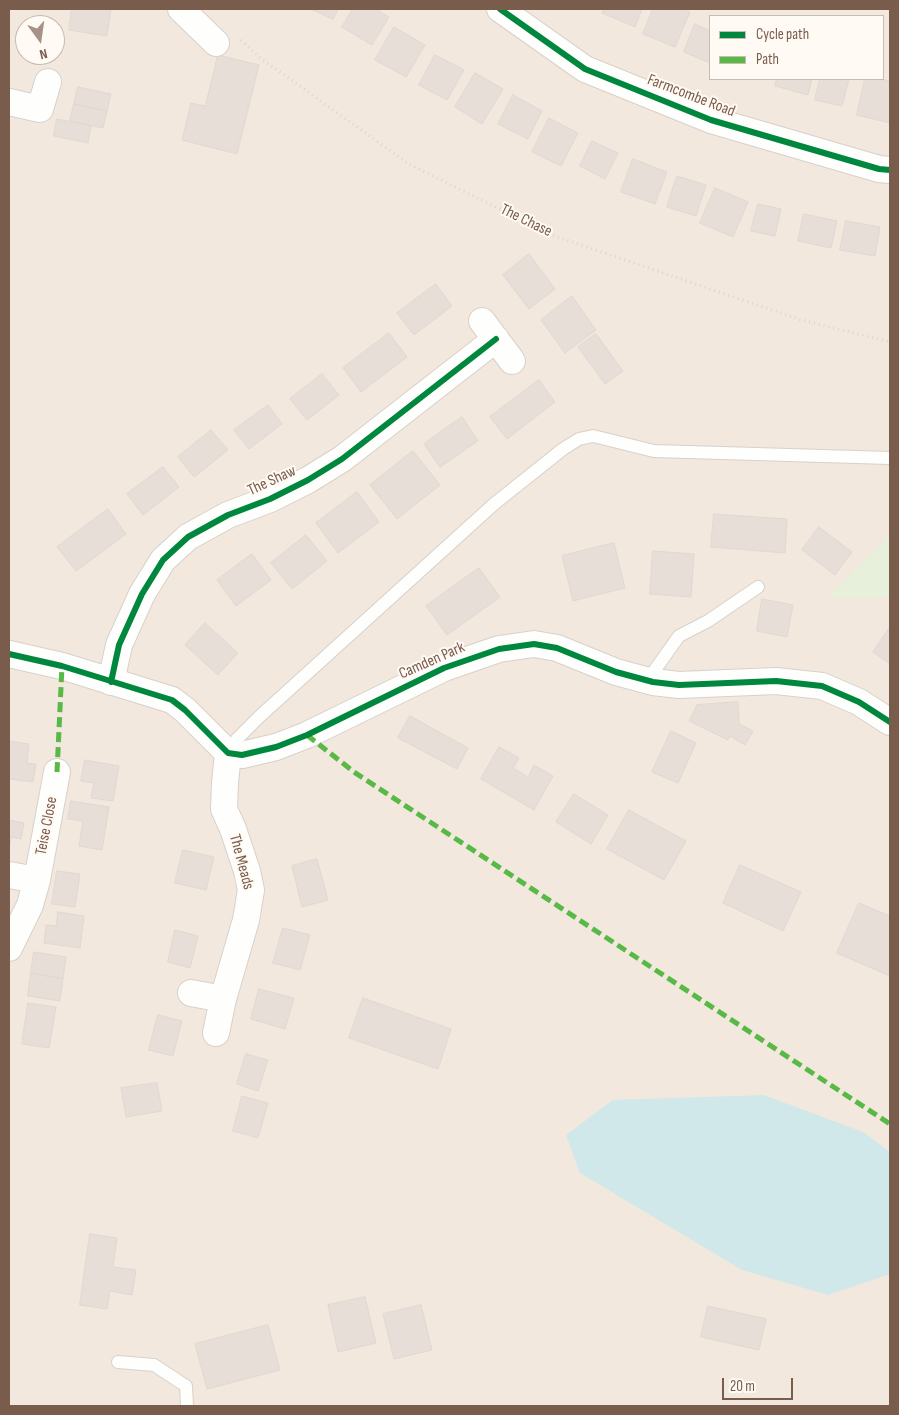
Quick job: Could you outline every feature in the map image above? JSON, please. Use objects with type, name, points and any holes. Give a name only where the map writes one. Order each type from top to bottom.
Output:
[{"type":"street","points":[[181,9],[228,41]]},
{"type":"street","name":"Farmcombe Road","points":[[500,9],[585,69],[710,120],[879,169],[890,170]]},
{"type":"street","points":[[9,102],[40,109],[48,82]]},
{"type":"street","name":"The Shaw","points":[[111,682],[119,646],[142,594],[163,560],[188,536],[228,515],[308,480],[342,459],[489,330],[512,361]]},
{"type":"street","name":"Camden Park","points":[[228,753],[242,755],[276,747],[307,735],[444,668],[499,649],[534,644],[557,648],[616,672],[647,681],[679,685],[776,681],[822,686],[859,702],[890,722]]},
{"type":"street","points":[[9,654],[62,666],[172,700],[185,710],[228,753]]},
{"type":"street","name":"The Meads","points":[[216,1033],[223,999],[246,920],[251,890],[247,871],[233,829],[224,809],[228,753]]},
{"type":"street","name":"Teise Close","points":[[9,948],[30,905],[57,772]]},
{"type":"street","points":[[9,875],[36,880]]},
{"type":"street","points":[[192,993],[223,999]]},
{"type":"lane","points":[[228,753],[237,739],[248,728],[494,504],[563,449],[579,439],[593,436],[654,451],[890,458]]},
{"type":"lane","points":[[647,681],[678,636],[708,621],[758,587]]},
{"type":"lane","points":[[118,1362],[154,1365],[186,1386],[187,1406]]},
{"type":"shaded area","points":[[9,9],[890,9],[890,1406],[9,1406]]},
{"type":"green space","points":[[890,535],[890,597],[827,597]]},
{"type":"water","points":[[764,1095],[863,1132],[890,1152],[890,1274],[828,1295],[742,1270],[580,1173],[566,1135],[613,1100]]},
{"type":"building","points":[[72,9],[111,9],[107,36],[69,30]]},
{"type":"building","points":[[311,9],[338,9],[333,19]]},
{"type":"building","points":[[353,9],[376,9],[389,17],[372,45],[342,27]]},
{"type":"building","points":[[604,9],[642,9],[635,27],[602,13]]},
{"type":"building","points":[[653,9],[681,9],[690,12],[675,47],[643,34]]},
{"type":"building","points":[[695,24],[709,31],[709,63],[684,52]]},
{"type":"building","points":[[394,27],[425,45],[406,77],[375,60]]},
{"type":"building","points":[[218,55],[259,65],[237,154],[182,140],[191,103],[205,106]]},
{"type":"building","points":[[435,55],[464,70],[447,100],[419,85]]},
{"type":"building","points":[[475,73],[503,89],[482,124],[455,107]]},
{"type":"building","points":[[777,80],[812,80],[808,95],[775,86]]},
{"type":"building","points":[[820,80],[849,80],[842,106],[815,100]]},
{"type":"building","points":[[865,80],[890,81],[890,123],[857,115]]},
{"type":"building","points":[[78,87],[111,94],[107,111],[74,104]]},
{"type":"building","points":[[513,95],[542,111],[528,139],[498,124]]},
{"type":"building","points":[[74,104],[107,111],[103,128],[70,121]]},
{"type":"building","points":[[549,118],[578,133],[561,166],[532,152]]},
{"type":"building","points":[[57,119],[91,126],[88,143],[54,136]]},
{"type":"building","points":[[592,141],[618,153],[605,179],[580,166]]},
{"type":"building","points":[[633,159],[667,172],[655,204],[621,192]]},
{"type":"building","points":[[677,176],[706,185],[696,216],[667,207]]},
{"type":"building","points":[[715,188],[748,202],[733,237],[700,223]]},
{"type":"building","points":[[758,204],[781,209],[775,236],[751,231]]},
{"type":"building","points":[[804,214],[837,221],[831,248],[798,241]]},
{"type":"building","points":[[846,221],[880,227],[875,256],[840,250]]},
{"type":"building","points":[[529,254],[555,289],[529,309],[503,275]]},
{"type":"building","points":[[436,284],[452,306],[414,335],[397,313]]},
{"type":"building","points":[[572,296],[596,330],[565,353],[541,320]]},
{"type":"building","points":[[389,333],[407,357],[361,392],[343,368]]},
{"type":"building","points":[[596,334],[623,371],[605,384],[578,347]]},
{"type":"building","points":[[322,374],[339,395],[307,420],[290,399]]},
{"type":"building","points":[[539,380],[555,402],[507,439],[490,417]]},
{"type":"building","points":[[268,405],[282,424],[249,449],[234,430]]},
{"type":"building","points":[[462,417],[478,441],[440,467],[424,444]]},
{"type":"building","points":[[211,430],[228,450],[194,477],[178,457]]},
{"type":"building","points":[[413,451],[440,485],[397,519],[370,485]]},
{"type":"building","points":[[163,467],[179,487],[143,515],[127,494]]},
{"type":"building","points":[[357,492],[379,522],[338,553],[316,523]]},
{"type":"building","points":[[108,509],[126,534],[76,571],[57,547]]},
{"type":"building","points":[[714,514],[787,519],[785,553],[711,547]]},
{"type":"building","points":[[819,527],[852,552],[835,575],[802,550]]},
{"type":"building","points":[[306,535],[327,561],[292,589],[271,563]]},
{"type":"building","points":[[614,543],[625,588],[573,601],[562,556]]},
{"type":"building","points":[[653,551],[694,554],[691,597],[650,594]]},
{"type":"building","points":[[252,554],[271,580],[236,606],[217,580]]},
{"type":"building","points":[[479,568],[500,597],[447,635],[426,606]]},
{"type":"building","points":[[762,599],[793,605],[787,637],[757,631]]},
{"type":"building","points":[[205,623],[238,653],[218,675],[185,645]]},
{"type":"building","points":[[890,627],[890,664],[873,652]]},
{"type":"building","points":[[738,702],[739,724],[753,731],[745,745],[730,736],[728,740],[689,721],[697,705]]},
{"type":"building","points":[[410,716],[468,748],[457,769],[398,738]]},
{"type":"building","points":[[671,731],[696,743],[678,783],[652,772]]},
{"type":"building","points":[[9,741],[29,744],[27,763],[36,764],[33,782],[9,779]]},
{"type":"building","points":[[499,747],[519,758],[513,768],[528,777],[534,765],[553,776],[534,810],[481,779]]},
{"type":"building","points":[[85,760],[119,766],[113,801],[91,798],[94,783],[81,781]]},
{"type":"building","points":[[574,794],[608,815],[591,844],[556,822]]},
{"type":"building","points":[[71,801],[109,807],[102,850],[79,846],[83,821],[68,819]]},
{"type":"building","points":[[629,810],[686,841],[664,880],[607,849]]},
{"type":"building","points":[[9,820],[24,823],[21,839],[11,837],[9,850]]},
{"type":"building","points":[[183,850],[214,857],[206,890],[175,883]]},
{"type":"building","points":[[317,859],[328,900],[302,907],[292,866]]},
{"type":"building","points":[[740,865],[801,892],[783,931],[723,903]]},
{"type":"building","points":[[57,871],[80,874],[75,907],[52,904]]},
{"type":"building","points":[[859,903],[890,916],[890,976],[837,953]]},
{"type":"building","points":[[58,912],[84,916],[80,948],[44,943],[46,925],[56,926]]},
{"type":"building","points":[[283,928],[310,935],[300,970],[273,963]]},
{"type":"building","points":[[175,930],[198,936],[190,968],[168,962]]},
{"type":"building","points":[[34,952],[66,957],[63,979],[31,973]]},
{"type":"building","points":[[31,973],[63,979],[60,1001],[28,996]]},
{"type":"building","points":[[259,989],[294,998],[285,1029],[251,1019]]},
{"type":"building","points":[[363,998],[451,1029],[438,1069],[349,1038]]},
{"type":"building","points":[[28,1003],[56,1007],[49,1048],[22,1044]]},
{"type":"building","points":[[158,1015],[182,1021],[173,1056],[149,1050]]},
{"type":"building","points":[[246,1054],[268,1060],[258,1091],[237,1084]]},
{"type":"building","points":[[157,1083],[162,1111],[126,1117],[121,1088]]},
{"type":"building","points":[[242,1096],[268,1103],[258,1138],[233,1131]]},
{"type":"building","points":[[90,1234],[117,1238],[113,1267],[136,1270],[132,1295],[110,1291],[107,1309],[80,1305]]},
{"type":"building","points":[[365,1297],[376,1343],[338,1352],[328,1305]]},
{"type":"building","points":[[421,1305],[432,1350],[394,1359],[383,1314]]},
{"type":"building","points":[[708,1306],[766,1319],[759,1350],[701,1337]]},
{"type":"building","points":[[268,1325],[280,1370],[207,1389],[195,1344]]},
{"type":"marked path","points":[[57,772],[62,666]]},
{"type":"marked path","points":[[307,735],[354,772],[890,1124]]},
{"type":"cycle path","points":[[500,9],[585,69],[711,120],[879,169],[890,170]]},
{"type":"cycle path","points":[[111,682],[119,645],[142,594],[163,560],[188,537],[228,515],[270,499],[308,480],[342,459],[496,339]]},
{"type":"cycle path","points":[[9,654],[62,666],[172,700],[185,710],[228,753],[242,755],[276,747],[307,735],[444,668],[499,649],[534,644],[557,648],[616,672],[653,682],[679,685],[776,681],[822,686],[859,702],[890,722]]}]
